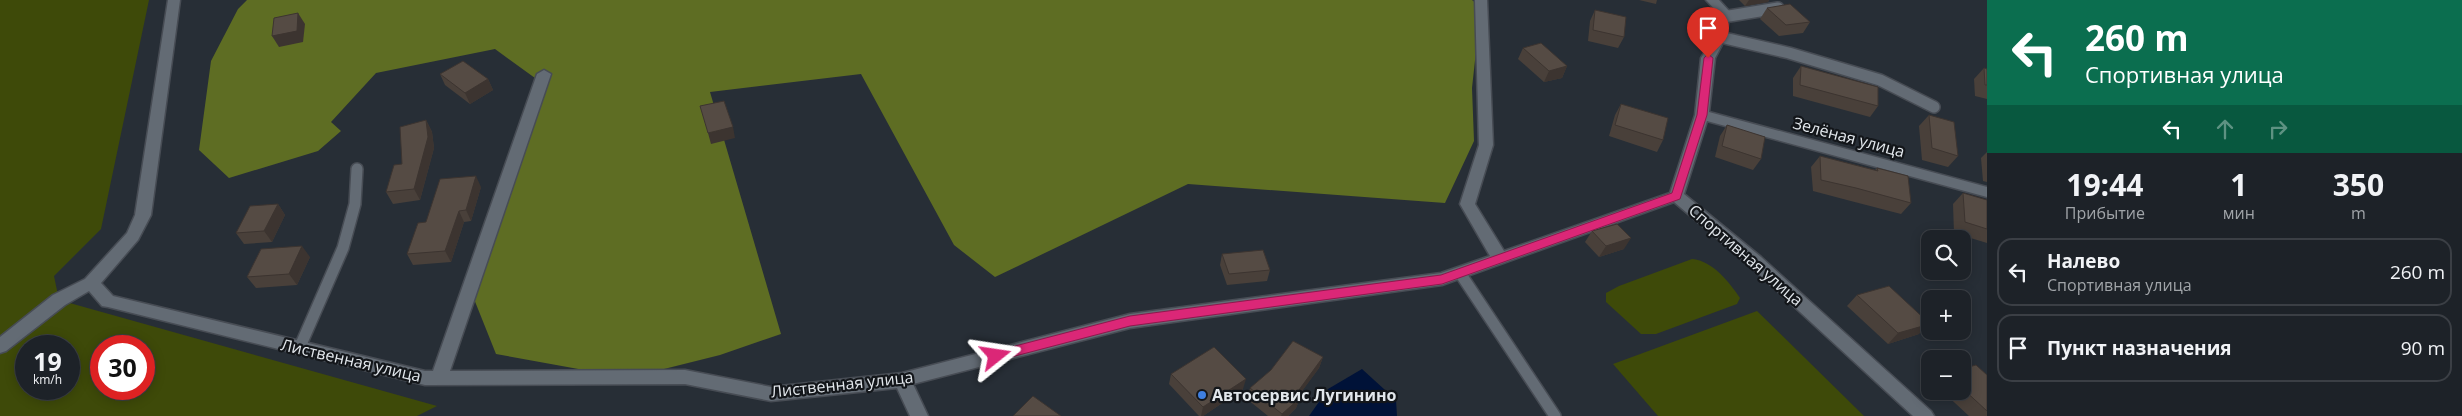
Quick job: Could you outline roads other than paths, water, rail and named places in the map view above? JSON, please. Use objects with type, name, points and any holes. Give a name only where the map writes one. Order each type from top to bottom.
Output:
[{"type":"street","points":[[0,346],[59,300],[91,283],[133,236],[144,215],[174,0]]},
{"type":"street","points":[[1481,0],[1486,145],[1467,204],[1500,258]]},
{"type":"street","points":[[1712,0],[1724,12],[1724,17]]},
{"type":"street","name":"Спортивная улица","points":[[1724,17],[1720,37],[1708,58],[1702,115],[1676,196],[1755,261],[1925,416]]},
{"type":"street","points":[[439,378],[544,74]]},
{"type":"street","name":"Зелёная улица","points":[[1702,115],[1987,192]]},
{"type":"street","name":"Лиственная улица","points":[[91,283],[108,301],[299,349],[425,378],[685,377],[771,394],[902,380],[1130,321],[1442,279],[1460,273],[1475,264],[1500,258],[1676,196]]},
{"type":"street","points":[[902,380],[919,416]]},
{"type":"lane","points":[[1724,17],[1781,8]]},
{"type":"lane","points":[[1720,37],[1788,53],[1880,80],[1934,107]]},
{"type":"lane","points":[[299,349],[343,248],[355,204],[357,169]]},
{"type":"lane","points":[[1460,273],[1556,416]]},
{"type":"water","points":[[1362,369],[1396,400],[1397,416],[1309,416],[1328,389]]},
{"type":"place","name":"Автосервис Лугинино","points":[[1202,395]]}]
